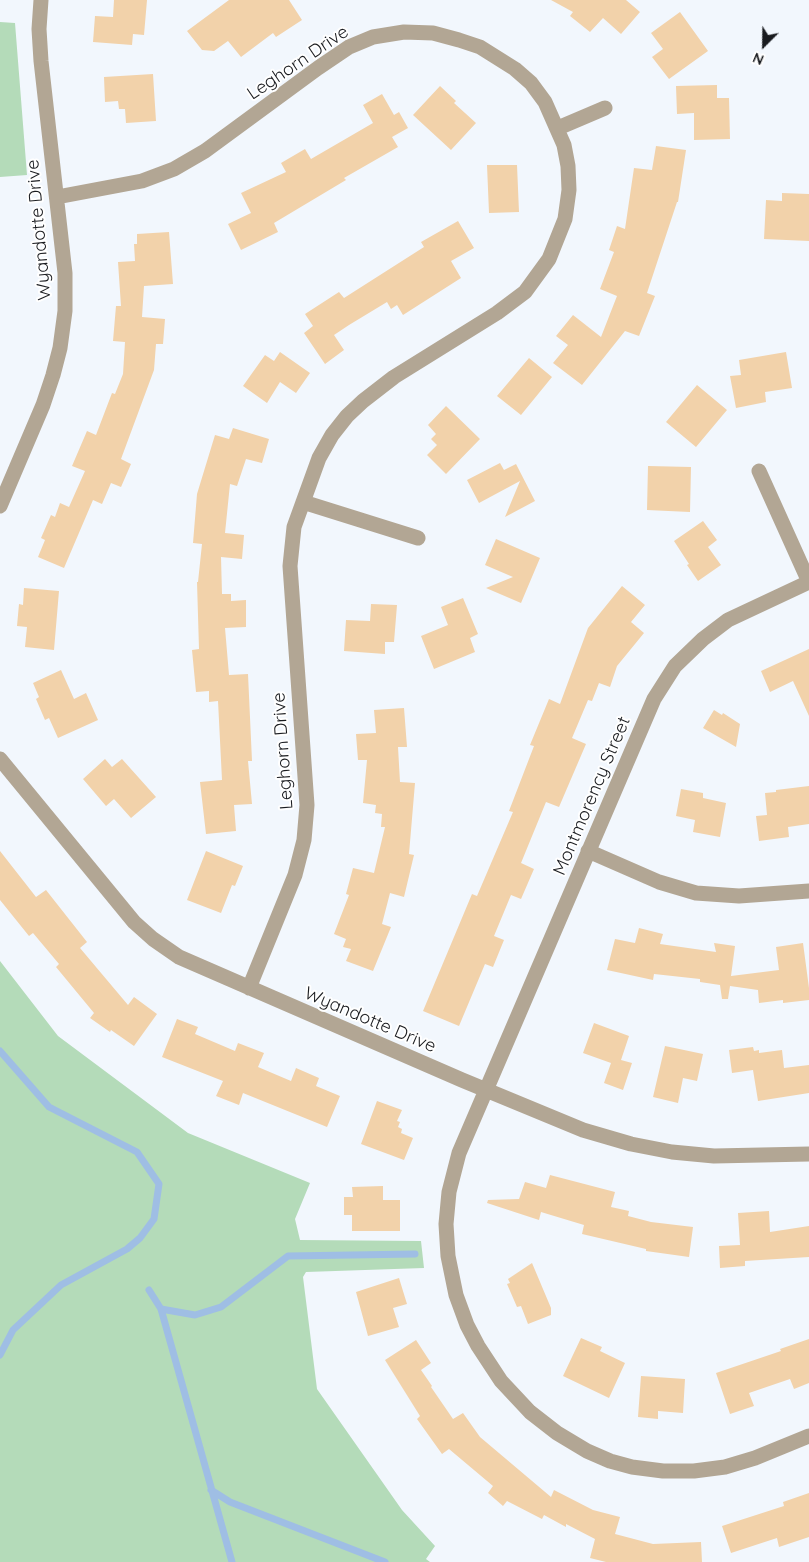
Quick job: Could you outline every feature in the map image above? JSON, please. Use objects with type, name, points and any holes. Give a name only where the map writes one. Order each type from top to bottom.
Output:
[{"type":"street","name":"Wyandotte Drive","points":[[0,506],[54,375],[65,310],[65,273],[41,60],[39,29],[41,0]]},
{"type":"street","name":"Leghorn Drive","points":[[57,196],[142,181],[174,169],[205,151],[318,68],[350,47],[373,37],[396,33],[433,33],[480,47],[499,58],[530,83],[545,102],[564,145],[568,166],[569,190],[565,219],[549,259],[525,292],[497,313],[394,377],[347,416],[332,435],[319,458],[302,502],[294,526],[290,566],[307,805],[304,840],[295,875],[249,988]]},
{"type":"street","points":[[558,128],[605,108]]},
{"type":"street","points":[[759,470],[809,582]]},
{"type":"street","points":[[302,502],[418,538]]},
{"type":"street","name":"Montmorency Street","points":[[809,582],[728,620],[702,638],[675,666],[654,699],[459,1153],[449,1192],[446,1224],[448,1256],[456,1295],[478,1346],[501,1381],[530,1412],[557,1433],[587,1451],[610,1461],[632,1467],[663,1471],[694,1471],[725,1467],[755,1458],[809,1436]]},
{"type":"street","name":"Wyandotte Drive","points":[[0,759],[134,922],[152,940],[179,957],[583,1130],[631,1144],[672,1152],[714,1156],[809,1154]]},
{"type":"street","points":[[588,851],[659,882],[696,893],[738,896],[809,891]]},
{"type":"green space","points":[[0,22],[15,23],[27,175],[0,177]]},
{"type":"green space","points":[[0,961],[58,1036],[188,1133],[310,1183],[295,1219],[300,1240],[421,1241],[424,1268],[306,1272],[303,1277],[317,1389],[402,1510],[435,1546],[426,1559],[430,1562],[0,1562]]},
{"type":"building","points":[[114,0],[147,0],[144,35],[133,34],[132,45],[93,42],[95,16],[113,17]]},
{"type":"building","points":[[229,0],[289,0],[302,20],[276,37],[273,33],[241,57],[228,41],[214,51],[202,50],[187,31]]},
{"type":"building","points":[[551,0],[626,0],[640,12],[621,34],[603,18],[590,32],[570,16],[573,12]]},
{"type":"building","points":[[680,12],[708,51],[669,79],[652,57],[663,49],[651,33]]},
{"type":"building","points":[[153,74],[156,121],[126,123],[125,109],[119,109],[118,101],[105,102],[104,77]]},
{"type":"building","points":[[717,85],[717,98],[729,98],[730,139],[694,140],[694,113],[677,114],[676,86]]},
{"type":"building","points":[[440,86],[456,101],[454,103],[476,123],[451,150],[413,115]]},
{"type":"building","points":[[382,94],[394,115],[399,112],[408,128],[392,137],[398,147],[344,178],[346,180],[274,223],[278,232],[241,250],[228,224],[251,213],[241,193],[286,172],[281,163],[305,149],[311,159],[373,123],[363,105]]},
{"type":"building","points":[[656,146],[686,150],[678,202],[647,293],[655,296],[639,336],[625,331],[582,385],[553,363],[568,345],[556,336],[573,315],[601,337],[617,296],[600,289],[614,252],[609,250],[617,226],[625,229],[634,168],[652,170]]},
{"type":"building","points":[[487,165],[517,165],[519,212],[489,213]]},
{"type":"building","points":[[782,193],[809,194],[809,241],[764,239],[766,200],[782,201]]},
{"type":"building","points":[[458,221],[474,248],[451,261],[461,278],[403,315],[397,305],[391,309],[387,302],[349,325],[334,335],[344,350],[325,364],[304,333],[313,326],[305,314],[339,292],[344,298],[424,247],[421,242]]},
{"type":"building","points":[[169,232],[173,284],[144,286],[142,317],[165,319],[163,344],[156,344],[154,370],[121,459],[131,464],[121,487],[111,483],[102,504],[93,500],[64,568],[38,557],[45,540],[41,538],[51,515],[55,517],[60,503],[69,507],[85,471],[72,466],[87,431],[96,435],[112,393],[115,394],[123,374],[125,342],[113,341],[116,306],[121,306],[118,262],[135,261],[134,244],[137,244],[137,234]]},
{"type":"building","points":[[280,352],[310,373],[296,393],[280,382],[267,403],[243,386],[265,355],[274,361]]},
{"type":"building","points":[[786,352],[792,388],[765,392],[766,402],[736,408],[730,376],[741,375],[739,360]]},
{"type":"building","points":[[529,358],[552,377],[521,415],[497,396]]},
{"type":"building","points":[[697,385],[727,410],[696,447],[666,422]]},
{"type":"building","points":[[446,406],[480,439],[446,474],[427,455],[437,445],[431,439],[436,434],[428,425]]},
{"type":"building","points":[[233,428],[269,439],[262,463],[246,459],[237,486],[230,484],[225,533],[244,535],[242,559],[221,557],[222,594],[231,594],[231,601],[246,600],[246,627],[225,628],[229,675],[248,674],[252,761],[248,761],[252,804],[234,805],[236,831],[206,834],[200,782],[222,780],[218,701],[209,702],[209,691],[196,692],[192,650],[199,649],[197,582],[202,544],[193,543],[197,494],[215,435],[229,439]]},
{"type":"building","points":[[500,463],[504,470],[516,464],[535,501],[505,517],[520,481],[479,503],[467,480]]},
{"type":"building","points":[[648,466],[691,467],[690,512],[647,510]]},
{"type":"building","points":[[703,521],[717,540],[708,547],[721,565],[698,581],[674,541]]},
{"type":"building","points":[[496,539],[540,558],[521,603],[486,588],[513,577],[485,565]]},
{"type":"building","points":[[622,586],[645,605],[631,622],[644,633],[617,666],[610,687],[599,683],[592,701],[588,700],[572,738],[586,744],[559,807],[546,802],[521,863],[534,869],[521,899],[511,895],[494,936],[504,940],[493,967],[485,964],[459,1026],[423,1011],[472,894],[477,896],[513,812],[509,811],[534,746],[530,745],[549,699],[560,704],[588,628]]},
{"type":"building","points":[[24,588],[59,591],[54,650],[25,647],[27,627],[17,626],[19,604],[23,605]]},
{"type":"building","points":[[463,598],[478,634],[470,638],[475,652],[434,669],[421,636],[448,625],[441,607]]},
{"type":"building","points":[[371,604],[397,605],[394,642],[385,642],[385,654],[344,651],[346,620],[370,621]]},
{"type":"building","points":[[809,649],[809,716],[793,681],[770,692],[761,671]]},
{"type":"building","points":[[61,670],[74,699],[86,693],[98,720],[58,738],[49,718],[45,720],[36,699],[39,697],[33,683]]},
{"type":"building","points":[[404,708],[407,747],[398,747],[400,782],[415,783],[409,854],[414,855],[404,897],[390,893],[382,924],[391,927],[373,971],[346,961],[351,949],[343,947],[346,939],[334,934],[349,895],[346,894],[353,868],[374,873],[385,827],[381,827],[382,814],[375,813],[376,805],[363,803],[367,760],[358,760],[356,734],[376,733],[374,710]]},
{"type":"building","points":[[714,710],[722,715],[723,713],[740,724],[736,747],[703,728]]},
{"type":"building","points":[[105,759],[112,767],[122,759],[156,797],[131,818],[114,799],[106,806],[83,779]]},
{"type":"building","points":[[809,786],[809,824],[788,827],[789,837],[759,841],[756,816],[767,815],[765,793]]},
{"type":"building","points":[[681,789],[703,793],[703,798],[726,803],[720,837],[693,832],[695,820],[676,816]]},
{"type":"building","points":[[0,851],[36,897],[46,890],[87,942],[80,948],[128,1005],[134,997],[157,1014],[134,1046],[90,1018],[94,1013],[56,967],[59,964],[33,933],[29,936],[0,900]]},
{"type":"building","points":[[206,851],[243,866],[235,886],[232,885],[221,913],[187,900]]},
{"type":"building","points":[[639,928],[663,934],[660,944],[716,952],[714,943],[735,946],[731,976],[779,970],[776,947],[803,943],[809,1000],[783,1003],[783,1000],[759,1003],[758,990],[730,986],[728,999],[722,999],[720,985],[700,982],[700,979],[654,974],[653,980],[607,970],[615,939],[635,943]]},
{"type":"building","points":[[177,1019],[198,1027],[195,1034],[235,1051],[238,1043],[264,1053],[258,1067],[291,1081],[296,1068],[319,1078],[316,1086],[340,1096],[327,1127],[243,1093],[239,1105],[216,1096],[223,1081],[162,1057]]},
{"type":"building","points":[[594,1023],[629,1036],[621,1060],[632,1063],[623,1090],[604,1083],[611,1063],[583,1053]]},
{"type":"building","points":[[665,1046],[703,1054],[697,1081],[683,1078],[678,1103],[653,1097]]},
{"type":"building","points":[[753,1047],[754,1051],[759,1050],[759,1053],[782,1050],[784,1068],[809,1065],[809,1093],[758,1101],[753,1070],[732,1073],[729,1050]]},
{"type":"building","points":[[377,1101],[402,1110],[397,1121],[400,1122],[398,1127],[402,1129],[401,1133],[413,1138],[404,1160],[361,1144]]},
{"type":"building","points":[[550,1175],[615,1192],[611,1207],[629,1211],[628,1216],[651,1222],[693,1227],[689,1257],[646,1251],[646,1249],[582,1234],[584,1225],[541,1212],[539,1220],[487,1203],[488,1200],[519,1199],[525,1182],[546,1188]]},
{"type":"building","points":[[383,1186],[383,1200],[400,1200],[400,1231],[352,1231],[352,1215],[344,1215],[344,1197],[353,1197],[352,1187]]},
{"type":"building","points":[[769,1211],[770,1232],[809,1226],[809,1257],[745,1261],[745,1266],[720,1268],[719,1246],[740,1245],[738,1213]]},
{"type":"building","points":[[532,1263],[551,1308],[551,1315],[528,1324],[521,1306],[517,1307],[507,1284],[510,1283],[508,1279]]},
{"type":"building","points":[[399,1278],[407,1304],[393,1308],[399,1327],[368,1336],[356,1292]]},
{"type":"building","points":[[581,1338],[602,1347],[600,1351],[625,1363],[609,1398],[563,1376]]},
{"type":"building","points":[[809,1339],[809,1383],[794,1389],[790,1379],[749,1393],[754,1406],[730,1414],[716,1373],[781,1351],[780,1349]]},
{"type":"building","points":[[416,1340],[431,1363],[421,1370],[453,1419],[463,1413],[480,1437],[551,1497],[554,1490],[593,1510],[620,1517],[615,1534],[653,1544],[701,1542],[702,1562],[606,1562],[590,1558],[595,1539],[544,1515],[542,1519],[507,1501],[503,1506],[488,1493],[493,1486],[449,1449],[442,1454],[417,1419],[420,1416],[385,1360]]},
{"type":"building","points":[[641,1376],[685,1379],[683,1413],[658,1411],[658,1419],[638,1417]]},
{"type":"building","points":[[809,1493],[809,1537],[779,1547],[777,1538],[731,1553],[722,1526],[784,1506],[783,1502]]},
{"type":"waterway","points":[[0,1051],[49,1107],[137,1152],[159,1184],[154,1219],[140,1238],[127,1249],[61,1285],[13,1330],[0,1355]]},
{"type":"waterway","points":[[161,1309],[195,1315],[221,1307],[288,1256],[415,1254]]},
{"type":"waterway","points":[[149,1290],[161,1309],[232,1562]]},
{"type":"waterway","points":[[211,1490],[230,1502],[385,1562]]}]
